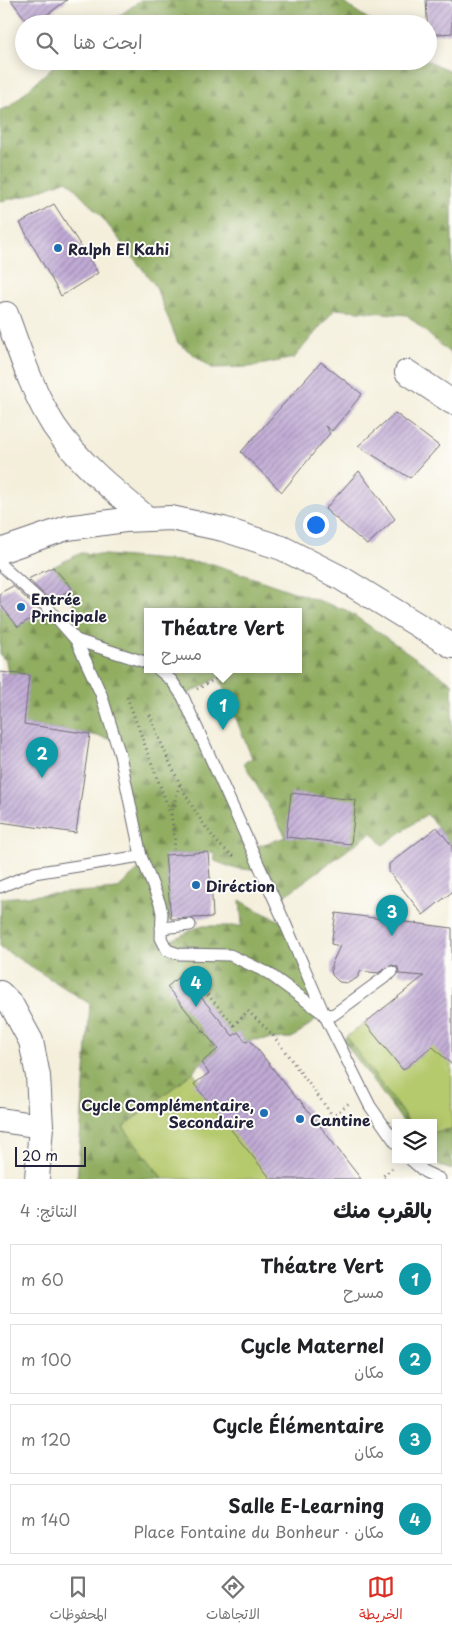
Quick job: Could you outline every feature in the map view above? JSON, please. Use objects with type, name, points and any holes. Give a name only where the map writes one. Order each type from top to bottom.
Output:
[{"type":"street","points":[[6,314],[34,390],[54,426],[73,451],[107,486],[148,519]]},
{"type":"street","points":[[407,372],[452,402]]},
{"type":"street","points":[[0,551],[67,528],[125,520],[171,518],[223,529],[282,548],[341,578],[452,646]]},
{"type":"street","points":[[0,993],[11,1004],[31,1041],[38,1076],[40,1126],[37,1179]]},
{"type":"street","points":[[0,1120],[40,1126]]},
{"type":"lane","points":[[0,564],[46,606],[76,640],[101,694],[120,755],[141,856],[160,904],[163,944],[167,950],[173,953],[230,955],[268,974],[324,1014],[332,1015],[392,972]]},
{"type":"lane","points":[[76,640],[144,662]]},
{"type":"lane","points":[[163,673],[172,680],[183,697],[283,918],[324,1014],[370,1106],[392,1137]]},
{"type":"lane","points":[[0,887],[34,873],[141,856]]},
{"type":"lane","points":[[161,928],[190,925]]},
{"type":"lane","points":[[416,1164],[425,1172],[440,1179]]},
{"type":"path","points":[[183,697],[227,673]]},
{"type":"path","points":[[127,696],[171,815],[175,840],[174,849]]},
{"type":"path","points":[[150,715],[163,748],[191,804],[218,844],[237,859],[257,863]]},
{"type":"path","points":[[171,815],[180,782]]},
{"type":"path","points":[[187,972],[234,1025],[248,1011],[272,1034],[333,1116]]},
{"type":"path","points":[[320,1126],[363,1092]]},
{"type":"path","points":[[384,1179],[382,1177],[397,1164]]},
{"type":"green space","points":[[141,0],[339,0],[362,15],[120,15]]},
{"type":"green space","points":[[437,65],[452,72],[452,355],[407,315],[335,309],[294,358],[250,367],[212,368],[178,343],[155,285],[100,215],[67,180],[25,196],[0,201],[0,110],[9,107],[49,70],[437,70]]},
{"type":"green space","points":[[81,553],[213,564],[346,610],[452,683],[452,846],[427,814],[383,845],[372,832],[276,902],[261,871],[233,868],[215,861],[214,852],[165,855],[171,920],[162,923],[164,944],[200,926],[242,926],[240,900],[285,923],[324,1014],[292,1038],[250,1040],[246,1042],[238,1032],[193,1072],[123,1127],[163,1179],[77,1179],[90,1004],[0,947],[1,898],[117,889],[144,865],[115,740],[23,724],[29,675],[8,673],[6,661],[0,655],[0,604],[18,626],[46,606],[76,639],[72,588],[53,567]],"holes":[[[219,677],[252,758],[244,763],[286,837],[251,848],[183,697]]]},
{"type":"green space","points":[[365,1023],[403,1070],[423,1054],[412,1040],[421,1033],[452,1062],[452,1129],[437,1131],[437,1119],[407,1119],[346,1037]]},
{"type":"green space","points":[[346,1037],[407,1119],[401,1119],[343,1040]]},
{"type":"green space","points":[[193,1072],[276,1179],[163,1179],[123,1127]]},
{"type":"green space","points":[[452,1129],[452,1170],[437,1163],[437,1131]]},
{"type":"building","points":[[11,0],[67,0],[47,15],[22,15]]},
{"type":"building","points":[[426,0],[452,0],[452,33],[437,34],[437,15],[427,15]]},
{"type":"building","name":"Ralph El Kahi","points":[[54,204],[98,273],[61,296],[20,223]]},
{"type":"building","points":[[321,362],[362,394],[332,431],[325,426],[330,433],[282,492],[241,452]]},
{"type":"building","points":[[395,413],[439,446],[410,478],[358,446]]},
{"type":"building","points":[[359,471],[395,519],[367,545],[325,509]]},
{"type":"building","points":[[53,567],[72,588],[52,602],[28,579]]},
{"type":"building","name":"Entrée Principale","points":[[13,586],[41,612],[18,627],[0,604],[0,593]]},
{"type":"building","points":[[0,672],[29,675],[24,724],[90,734],[76,833],[0,822]]},
{"type":"building","points":[[291,793],[356,800],[351,844],[286,837]]},
{"type":"building","points":[[437,827],[452,846],[452,892],[423,915],[389,872],[389,864]]},
{"type":"building","name":"Diréction","points":[[208,852],[213,917],[171,919],[165,855]]},
{"type":"building","points":[[336,913],[452,928],[452,1065],[432,1046],[403,1070],[365,1023],[424,976],[399,974],[398,967],[392,965],[378,973],[361,971],[357,978],[348,983],[339,982],[332,975],[331,970],[331,965],[340,946],[331,944]]},
{"type":"building","name":"Cycle Complémentaire, Secondaire","points":[[182,974],[233,1036],[238,1032],[246,1042],[250,1040],[361,1179],[271,1179],[194,1084],[209,1073],[201,1063],[218,1049],[167,987]]},
{"type":"place","name":"Ralph El Kahi","points":[[58,248]]},
{"type":"place","name":"Entrée Principale","points":[[21,607]]},
{"type":"place","name":"Théatre Vert","points":[[223,730]]},
{"type":"place","name":"Cycle Maternel","points":[[42,778]]},
{"type":"place","name":"Diréction","points":[[196,885]]},
{"type":"place","name":"Cycle Élémentaire","points":[[392,936]]},
{"type":"place","name":"Salle E-Learning","points":[[196,1007]]},
{"type":"place","name":"Cycle Complémentaire, Secondaire","points":[[264,1113]]},
{"type":"place","name":"Cantine","points":[[300,1119]]}]
